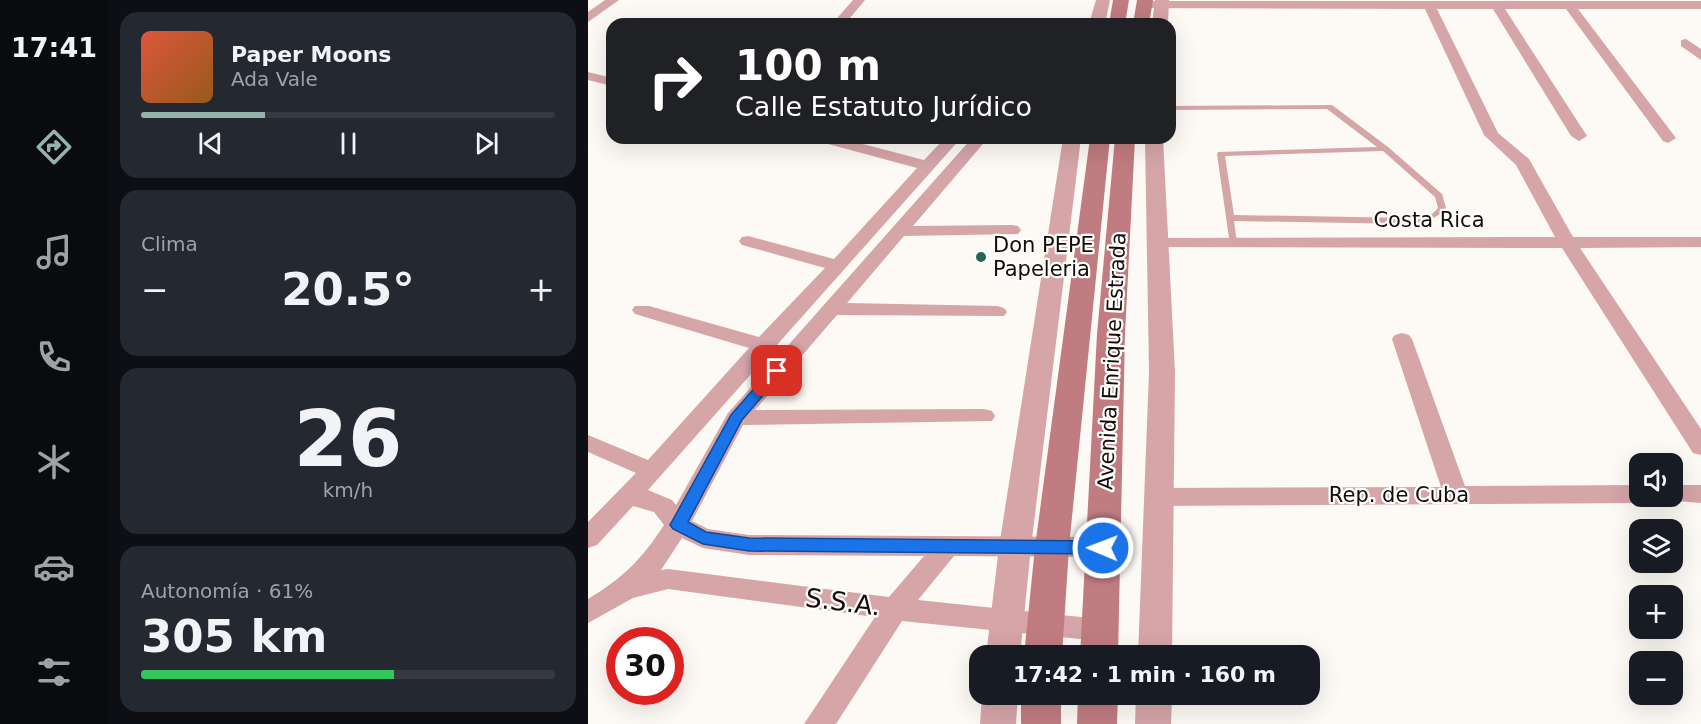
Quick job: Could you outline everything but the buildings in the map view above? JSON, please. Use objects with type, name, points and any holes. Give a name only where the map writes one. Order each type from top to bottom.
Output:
[{"type":"main road","points":[[1118,18],[1121,0]]},
{"type":"main road","points":[[1142,18],[1145,2]]},
{"type":"main road","name":"Avenida Enrique Estrada","points":[[1043,645],[1052,547],[1099,144]]},
{"type":"main road","name":"Avenida Enrique Estrada","points":[[1100,643],[1111,334],[1125,144]]},
{"type":"main road","points":[[1041,705],[1041,724]]},
{"type":"main road","points":[[1097,724],[1098,705]]},
{"type":"street","points":[[588,18],[613,0]]},
{"type":"street","points":[[843,18],[859,0]]},
{"type":"street","points":[[1098,18],[1103,0]]},
{"type":"street","points":[[1145,2],[1701,5]]},
{"type":"street","points":[[1161,18],[1162,2]]},
{"type":"street","points":[[1430,5],[1492,135],[1523,162],[1567,242],[1701,447]]},
{"type":"street","points":[[1497,5],[1579,136]]},
{"type":"street","points":[[1569,5],[1668,138]]},
{"type":"street","points":[[1686,43],[1701,56]]},
{"type":"street","points":[[588,76],[606,80]]},
{"type":"street","points":[[844,144],[927,166]]},
{"type":"street","points":[[588,538],[652,471],[763,345],[838,266],[947,144]]},
{"type":"street","points":[[588,612],[626,589],[655,560],[678,525],[736,418],[975,144]]},
{"type":"street","points":[[1005,645],[1015,547],[1071,144]]},
{"type":"street","points":[[1154,144],[1162,372],[1155,645]]},
{"type":"street","points":[[899,231],[1012,230]]},
{"type":"street","points":[[748,241],[838,266]]},
{"type":"street","name":"Costa Rica","points":[[1158,243],[1701,242]]},
{"type":"street","points":[[831,309],[997,312]]},
{"type":"street","points":[[642,310],[763,345]]},
{"type":"street","points":[[1402,339],[1456,495]]},
{"type":"street","points":[[736,418],[984,416]]},
{"type":"street","points":[[588,443],[652,471]]},
{"type":"street","name":"Rep. de Cuba","points":[[1159,497],[1629,494]]},
{"type":"street","points":[[1683,494],[1701,494]]},
{"type":"street","points":[[626,496],[648,499],[663,506],[678,525],[703,538],[749,545],[1103,548]]},
{"type":"street","points":[[819,724],[895,609],[947,546]]},
{"type":"street","name":"S.S.A.","points":[[588,598],[668,579],[895,609],[1044,623],[1100,643]]},
{"type":"street","points":[[998,724],[999,705]]},
{"type":"street","points":[[1153,724],[1154,705]]},
{"type":"lane","points":[[1176,108],[1329,106],[1385,149],[1439,196],[1442,208],[1435,216],[1410,221],[1230,218]]},
{"type":"lane","points":[[1233,243],[1221,154],[1385,149]]},
{"type":"place","name":"Don PEPE Papeleria","points":[[981,257]]},
{"type":"route","points":[[777,371],[736,418],[678,525],[703,538],[749,545],[1103,548]]}]
